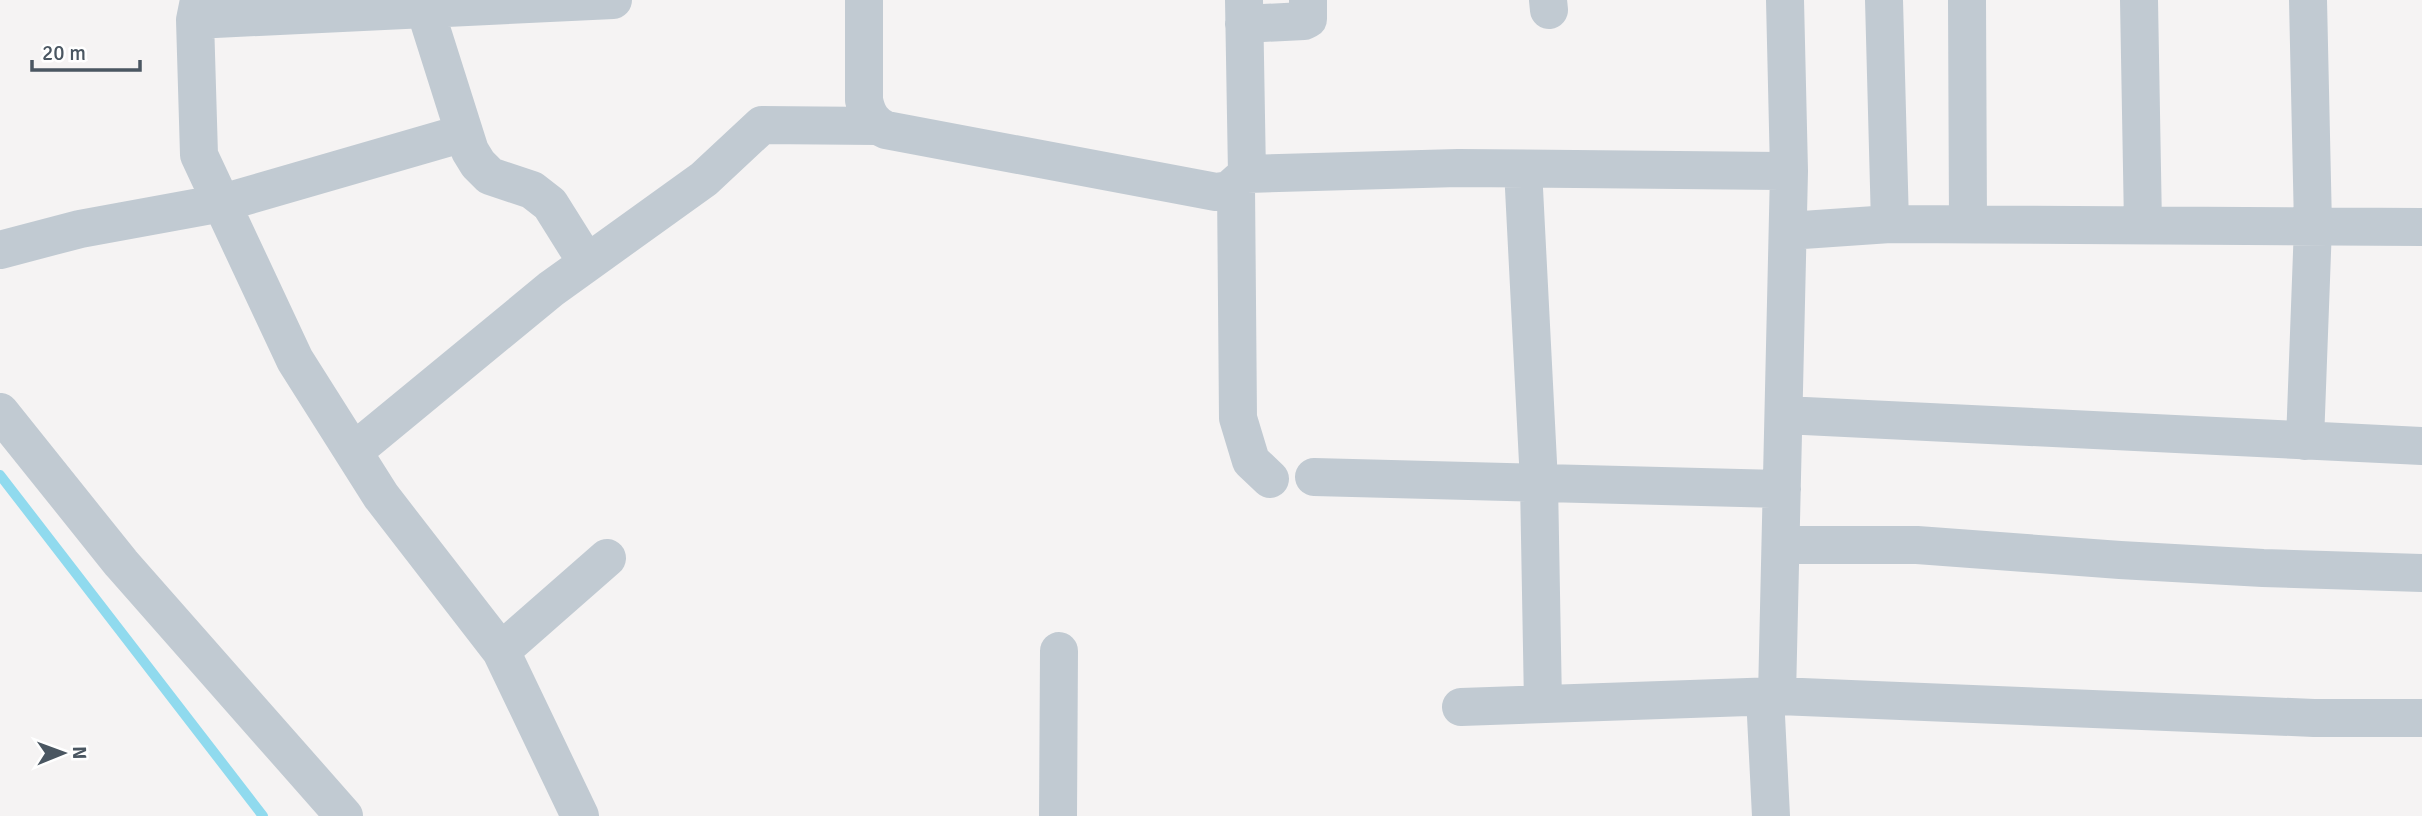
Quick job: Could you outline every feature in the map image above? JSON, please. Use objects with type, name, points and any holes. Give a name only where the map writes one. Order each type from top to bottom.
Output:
[{"type":"street","points":[[580,816],[502,651],[381,496],[295,360],[199,155],[197,10],[425,9],[613,0]]},
{"type":"street","points":[[864,0],[862,88],[866,111],[877,126]]},
{"type":"street","points":[[1270,480],[1251,461],[1238,418],[1244,12],[1304,21],[1309,16],[1308,0]]},
{"type":"street","points":[[1771,816],[1771,696],[1781,545],[1788,231],[1785,0]]},
{"type":"street","points":[[1884,0],[1890,224]]},
{"type":"street","points":[[1967,0],[1968,224]]},
{"type":"street","points":[[2139,0],[2143,225]]},
{"type":"street","points":[[2305,441],[2313,226],[2308,0]]},
{"type":"street","points":[[425,9],[470,151],[478,164],[490,176],[532,190],[550,204],[587,263]]},
{"type":"street","points":[[353,452],[551,289],[704,179],[762,125],[877,126],[886,130],[1216,192],[1222,192],[1241,180],[1458,168],[1789,171]]},
{"type":"street","points":[[0,250],[80,229],[222,203],[464,133]]},
{"type":"street","points":[[1523,169],[1539,482],[1543,704]]},
{"type":"street","points":[[1788,231],[1890,224],[2422,227]]},
{"type":"street","points":[[0,412],[121,563],[344,816]]},
{"type":"street","points":[[1784,415],[2422,446]]},
{"type":"street","points":[[1314,477],[1782,489]]},
{"type":"street","points":[[1781,545],[1917,545],[2133,561],[2422,573]]},
{"type":"street","points":[[502,651],[607,558]]},
{"type":"street","points":[[1058,816],[1059,651]]},
{"type":"street","points":[[1461,707],[1771,696],[2314,718],[2422,718]]},
{"type":"waterway","points":[[0,475],[263,816]]}]
